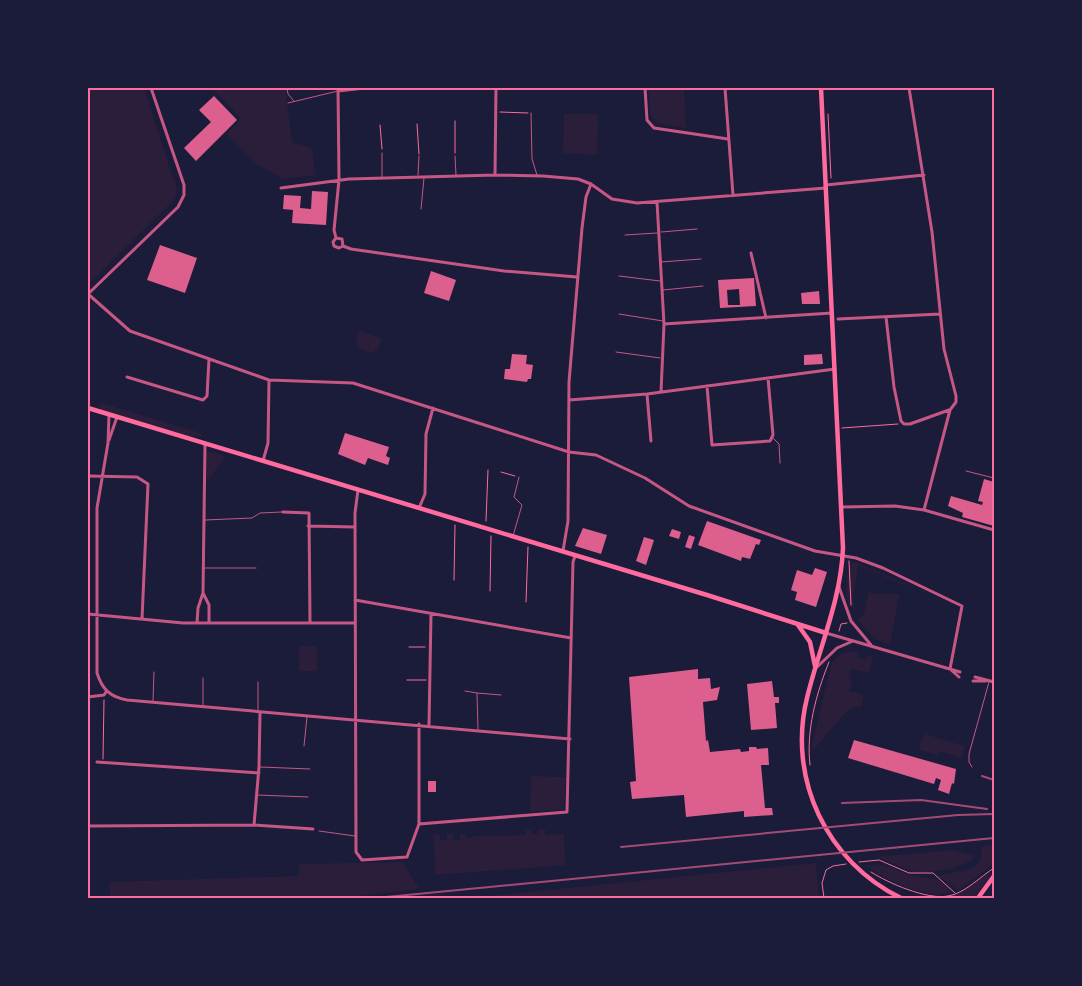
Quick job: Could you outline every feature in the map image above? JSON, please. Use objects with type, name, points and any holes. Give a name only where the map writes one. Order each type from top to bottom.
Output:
[{"type":"main road","points":[[821,88],[843,556],[839,587],[803,716],[802,748],[805,776],[815,808],[831,838],[856,867],[878,885],[901,898]]},
{"type":"main road","points":[[88,408],[826,633]]},
{"type":"main road","points":[[797,624],[810,642],[815,668]]},
{"type":"main road","points":[[978,898],[994,876]]},
{"type":"street","points":[[151,88],[182,178],[184,195],[178,207],[88,294],[130,331],[269,380],[353,382],[569,452],[592,454],[645,478],[689,506],[815,551],[843,556],[883,568],[962,606],[950,669]]},
{"type":"street","points":[[364,88],[338,89],[339,180],[334,225],[336,238],[333,241],[334,246],[504,271],[578,277]]},
{"type":"street","points":[[495,175],[496,88]]},
{"type":"street","points":[[645,88],[647,120],[654,128],[728,139]]},
{"type":"street","points":[[725,88],[733,195]]},
{"type":"street","points":[[909,88],[924,175],[944,349],[956,396],[956,402],[950,410],[924,510]]},
{"type":"street","points":[[281,188],[339,180],[495,175],[537,176],[578,179],[620,202],[657,202],[826,187],[924,175]]},
{"type":"street","points":[[563,552],[568,521],[569,400],[578,277],[586,197],[590,184]]},
{"type":"street","points":[[657,202],[664,322],[661,392]]},
{"type":"street","points":[[336,238],[342,239],[343,246]]},
{"type":"street","points":[[751,253],[766,318]]},
{"type":"street","points":[[664,322],[833,313]]},
{"type":"street","points":[[838,319],[940,314]]},
{"type":"street","points":[[886,317],[899,418],[904,424],[910,424],[950,410]]},
{"type":"street","points":[[128,378],[203,400],[207,396],[208,359]]},
{"type":"street","points":[[569,400],[647,394],[835,369]]},
{"type":"street","points":[[707,386],[712,445],[770,441],[773,438],[768,378]]},
{"type":"street","points":[[263,461],[268,443],[269,380]]},
{"type":"street","points":[[647,394],[651,441]]},
{"type":"street","points":[[419,508],[424,494],[426,434],[433,408]]},
{"type":"street","points":[[105,693],[97,673],[97,508],[108,442],[109,415]]},
{"type":"street","points":[[108,442],[117,417]]},
{"type":"street","points":[[197,622],[198,608],[203,593],[205,444]]},
{"type":"street","points":[[88,476],[137,477],[148,484],[142,619]]},
{"type":"street","points":[[358,490],[355,527],[356,852],[362,860],[407,857],[419,824],[419,724]]},
{"type":"street","points":[[842,507],[896,506],[924,510],[994,530]]},
{"type":"street","points":[[282,512],[308,513],[310,623]]},
{"type":"street","points":[[308,526],[355,527]]},
{"type":"street","points":[[419,824],[567,812],[575,556]]},
{"type":"street","points":[[839,587],[850,621],[872,646]]},
{"type":"street","points":[[203,593],[209,604],[209,622]]},
{"type":"street","points":[[355,600],[571,638]]},
{"type":"street","points":[[88,614],[197,622],[355,623]]},
{"type":"street","points":[[429,725],[431,614]]},
{"type":"street","points":[[826,633],[960,672]]},
{"type":"street","points":[[815,668],[837,648],[853,641]]},
{"type":"street","points":[[950,669],[959,677]]},
{"type":"street","points":[[975,676],[994,682]]},
{"type":"street","points":[[973,681],[989,681]]},
{"type":"street","points":[[88,697],[105,693],[120,699],[259,713],[355,718],[570,739]]},
{"type":"street","points":[[254,825],[259,773],[259,713]]},
{"type":"street","points":[[97,762],[259,773]]},
{"type":"street","points":[[88,826],[254,825],[313,829]]},
{"type":"lane","points":[[288,88],[288,94],[294,102]]},
{"type":"lane","points":[[288,103],[338,89]]},
{"type":"lane","points":[[531,113],[532,159],[537,176]]},
{"type":"lane","points":[[382,153],[382,178]]},
{"type":"lane","points":[[418,177],[419,156]]},
{"type":"lane","points":[[456,156],[456,176]]},
{"type":"lane","points":[[421,210],[424,177]]},
{"type":"lane","points":[[625,236],[697,228]]},
{"type":"lane","points":[[660,262],[701,259]]},
{"type":"lane","points":[[619,276],[662,282]]},
{"type":"lane","points":[[662,290],[703,286]]},
{"type":"lane","points":[[619,314],[664,322]]},
{"type":"lane","points":[[616,352],[663,359]]},
{"type":"lane","points":[[773,438],[779,444],[780,463]]},
{"type":"lane","points":[[966,471],[994,478]]},
{"type":"lane","points":[[512,536],[522,505],[514,497],[519,477]]},
{"type":"lane","points":[[203,520],[252,518],[260,513],[282,512]]},
{"type":"lane","points":[[203,568],[256,568]]},
{"type":"lane","points":[[153,702],[154,672]]},
{"type":"lane","points":[[203,678],[203,706]]},
{"type":"lane","points":[[972,767],[968,762],[969,754],[989,681]]},
{"type":"lane","points":[[258,682],[259,713]]},
{"type":"lane","points":[[465,691],[501,695]]},
{"type":"lane","points":[[477,693],[478,730]]},
{"type":"lane","points":[[304,746],[308,715]]},
{"type":"lane","points":[[259,767],[310,769]]},
{"type":"lane","points":[[256,795],[308,797]]},
{"type":"lane","points":[[319,831],[356,836]]},
{"type":"path","points":[[496,112],[531,113]]},
{"type":"path","points":[[455,121],[456,156]]},
{"type":"path","points":[[417,124],[419,156]]},
{"type":"path","points":[[380,125],[382,153]]},
{"type":"path","points":[[838,428],[904,424]]},
{"type":"path","points":[[486,521],[488,470]]},
{"type":"path","points":[[501,472],[519,477]]},
{"type":"path","points":[[454,580],[455,524]]},
{"type":"path","points":[[490,591],[491,535]]},
{"type":"path","points":[[526,602],[528,546]]},
{"type":"path","points":[[841,624],[849,622]]},
{"type":"path","points":[[409,647],[430,648]]},
{"type":"path","points":[[810,768],[808,748],[816,703],[833,656]]},
{"type":"path","points":[[407,680],[430,680]]},
{"type":"path","points":[[103,762],[105,693]]},
{"type":"path","points":[[856,859],[863,866]]},
{"type":"path","points":[[870,871],[890,883],[937,896],[949,896],[994,868]]},
{"type":"path","points":[[933,873],[955,893]]},
{"type":"shaded area","points":[[88,88],[144,88],[177,190],[174,200],[91,282],[88,281]]},
{"type":"shaded area","points":[[213,88],[285,88],[292,142],[312,148],[315,175],[283,179],[258,165],[227,134],[241,118]]},
{"type":"shaded area","points":[[649,88],[684,88],[686,128],[654,120],[650,109]]},
{"type":"shaded area","points":[[564,114],[598,114],[597,155],[563,153]]},
{"type":"shaded area","points":[[360,331],[381,338],[380,346],[372,353],[359,348],[356,338]]},
{"type":"shaded area","points":[[102,403],[201,433],[203,437],[187,436],[101,410],[99,406]]},
{"type":"shaded area","points":[[206,451],[226,456],[209,479],[207,479]]},
{"type":"shaded area","points":[[855,562],[906,584],[906,586],[858,565],[853,600],[856,615],[853,607],[850,608],[846,596],[847,575],[849,574],[850,565]]},
{"type":"shaded area","points":[[868,593],[899,594],[890,645],[875,639],[857,619],[864,615]]},
{"type":"shaded area","points":[[299,646],[317,646],[317,671],[299,671]]},
{"type":"shaded area","points":[[858,652],[857,658],[865,660],[867,655],[873,657],[869,673],[851,669],[849,678],[852,679],[849,691],[864,695],[861,707],[854,707],[847,711],[815,748],[811,748],[832,662],[842,653]]},
{"type":"shaded area","points":[[925,734],[965,746],[960,762],[959,757],[939,751],[937,755],[920,750],[920,743]]},
{"type":"shaded area","points":[[531,776],[566,777],[564,809],[530,812]]},
{"type":"shaded area","points":[[539,829],[545,829],[545,835],[564,834],[565,865],[435,875],[434,835],[440,835],[440,840],[447,840],[447,834],[453,834],[453,840],[460,840],[460,834],[466,834],[467,838],[473,838],[474,836],[526,835],[526,830],[531,830],[532,834],[538,834]]},
{"type":"shaded area","points":[[994,845],[994,864],[958,890],[938,876],[974,868],[980,860],[982,846]]},
{"type":"shaded area","points":[[953,850],[975,856],[956,867],[926,872],[912,871],[875,857]]},
{"type":"shaded area","points":[[403,862],[419,889],[340,898],[110,898],[110,882],[299,876],[299,864]]},
{"type":"shaded area","points":[[816,863],[819,898],[479,897]]},
{"type":"shaded area","points":[[883,865],[909,875],[938,880],[950,892],[931,894],[919,891],[884,877],[867,866]]},
{"type":"shaded area","points":[[990,872],[992,873],[975,898],[944,898],[958,894]]},
{"type":"building","points":[[214,96],[237,120],[196,161],[184,148],[211,122],[199,110]]},
{"type":"building","points":[[312,191],[328,192],[326,225],[292,223],[293,210],[283,209],[284,195],[301,196],[300,208],[311,209]]},
{"type":"building","points":[[160,245],[197,258],[185,293],[147,280]]},
{"type":"building","points":[[431,271],[456,280],[449,301],[424,293]]},
{"type":"building","points":[[754,278],[756,306],[720,308],[718,280]],"holes":[[[739,289],[740,305],[728,305],[727,290]]]},
{"type":"building","points":[[819,291],[820,304],[802,304],[801,293]]},
{"type":"building","points":[[512,354],[527,355],[526,364],[533,365],[531,379],[528,379],[527,382],[504,379],[505,369],[510,369]]},
{"type":"building","points":[[822,354],[823,364],[804,365],[804,355]]},
{"type":"building","points":[[345,433],[389,447],[386,456],[390,458],[388,465],[368,458],[365,465],[338,454]]},
{"type":"building","points":[[984,479],[994,482],[994,526],[962,517],[963,513],[948,506],[951,496],[982,505],[983,502],[978,501]]},
{"type":"building","points":[[707,521],[761,540],[759,545],[756,544],[750,559],[742,557],[741,561],[698,545]]},
{"type":"building","points":[[583,528],[607,535],[601,554],[575,546]]},
{"type":"building","points":[[672,529],[681,532],[679,539],[669,536]]},
{"type":"building","points":[[689,535],[695,537],[691,549],[685,547]]},
{"type":"building","points":[[644,537],[654,540],[646,565],[636,561]]},
{"type":"building","points":[[815,568],[827,572],[816,607],[795,600],[797,592],[791,590],[797,570],[812,575]]},
{"type":"building","points":[[698,669],[698,679],[710,678],[711,689],[720,687],[717,700],[703,702],[706,741],[708,740],[710,752],[740,749],[741,752],[749,751],[749,747],[756,747],[757,749],[768,748],[769,765],[761,765],[765,808],[772,808],[773,815],[744,817],[744,811],[686,817],[684,795],[632,799],[630,782],[636,781],[629,677]]},
{"type":"building","points":[[772,681],[774,697],[779,697],[779,703],[775,703],[777,728],[751,730],[747,684]]},
{"type":"building","points":[[854,740],[956,769],[954,784],[952,783],[949,794],[938,790],[941,780],[936,778],[934,784],[848,758]]},
{"type":"building","points":[[428,781],[436,781],[436,792],[428,792]]},
{"type":"railway","points":[[982,776],[994,780]]},
{"type":"railway","points":[[842,803],[921,800],[987,809]]},
{"type":"railway","points":[[621,847],[958,815],[994,814]]},
{"type":"railway","points":[[376,898],[994,838]]}]
